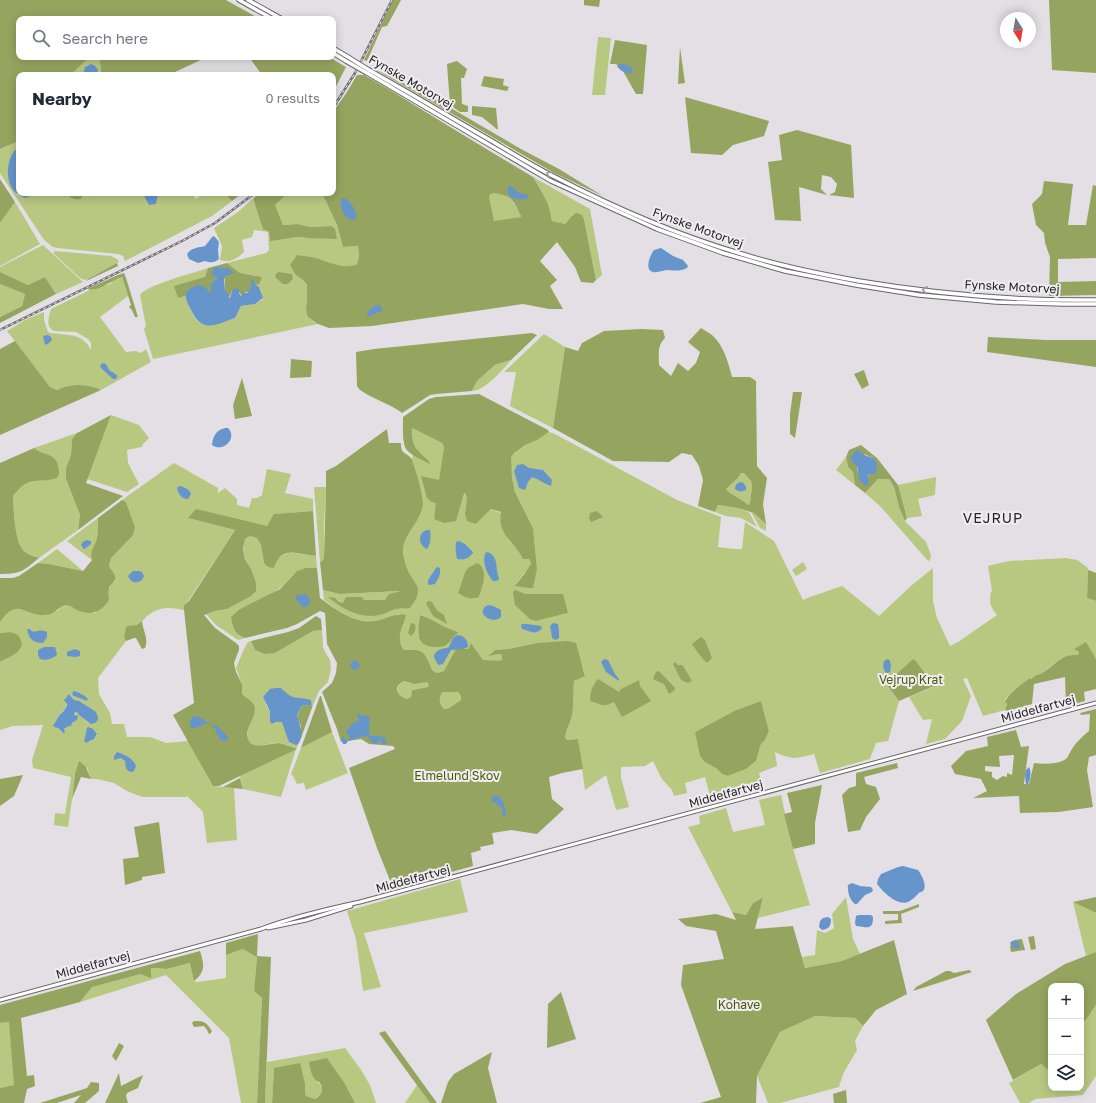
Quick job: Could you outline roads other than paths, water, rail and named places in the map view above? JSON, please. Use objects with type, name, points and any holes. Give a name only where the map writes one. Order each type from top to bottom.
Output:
[{"type":"highway","points":[[239,0],[268,16]]},
{"type":"highway","points":[[248,0],[277,16]]},
{"type":"highway","name":"Fynske Motorvej","points":[[336,50],[347,59]]},
{"type":"highway","name":"Fynske Motorvej","points":[[336,54],[347,59],[553,177],[636,216],[695,239],[743,255],[837,277],[891,286],[991,297],[1048,300],[1096,300]]},
{"type":"highway","name":"Fynske Motorvej","points":[[368,71],[551,181],[657,229],[723,253],[785,271],[856,285],[920,295],[996,302],[1096,304]]},
{"type":"main road","name":"Middelfartvej","points":[[0,1000],[261,929],[308,914],[360,902],[1096,703]]},
{"type":"water","points":[[91,64],[97,68],[98,72],[84,72],[85,67]]},
{"type":"water","points":[[620,64],[631,67],[633,73],[626,73],[622,71],[617,66]]},
{"type":"water","points":[[16,149],[16,193],[13,190],[8,178],[8,166]]},
{"type":"water","points":[[509,186],[518,192],[527,195],[527,199],[516,199],[510,196],[508,194]]},
{"type":"water","points":[[144,196],[157,196],[156,204],[149,205]]},
{"type":"water","points":[[344,198],[349,201],[356,212],[357,218],[354,220],[351,220],[343,213],[341,199]]},
{"type":"water","points":[[213,236],[219,242],[219,259],[212,262],[205,261],[198,263],[189,259],[187,254],[191,250],[205,246]]},
{"type":"water","points":[[661,248],[673,256],[683,260],[688,266],[687,268],[676,271],[650,271],[648,265],[651,255],[654,250]]},
{"type":"water","points":[[216,267],[228,268],[233,272],[232,274],[224,277],[225,291],[229,296],[228,298],[230,298],[232,291],[236,288],[239,290],[241,296],[242,293],[247,293],[251,288],[251,280],[253,279],[255,285],[259,287],[263,298],[255,304],[241,306],[235,318],[211,326],[201,323],[196,319],[185,294],[191,288],[200,285],[211,292],[211,283],[217,278],[212,275],[213,270]]},
{"type":"water","points":[[378,305],[382,307],[382,311],[367,316],[370,309]]},
{"type":"water","points":[[48,335],[52,340],[45,345],[43,336]]},
{"type":"water","points":[[103,363],[106,364],[109,370],[117,375],[117,378],[113,379],[101,368],[100,365]]},
{"type":"water","points":[[228,428],[231,432],[228,443],[221,447],[212,445],[213,439],[219,430]]},
{"type":"water","points":[[858,450],[866,456],[875,459],[877,463],[876,472],[875,474],[868,475],[869,482],[866,486],[861,482],[857,466],[852,462],[851,457],[854,452]]},
{"type":"water","points":[[523,464],[529,468],[543,470],[552,480],[551,486],[532,477],[525,490],[519,488],[514,471],[517,465]]},
{"type":"water","points":[[741,482],[745,485],[746,490],[739,491],[735,489],[735,486]]},
{"type":"water","points":[[179,486],[186,488],[190,492],[191,494],[188,499],[179,494],[177,488]]},
{"type":"water","points":[[427,530],[430,530],[431,538],[427,549],[420,542],[420,536]]},
{"type":"water","points":[[87,540],[91,541],[91,544],[84,549],[81,545]]},
{"type":"water","points":[[459,541],[465,544],[473,552],[466,559],[457,559],[456,542]]},
{"type":"water","points":[[486,552],[493,555],[495,558],[499,578],[497,581],[493,581],[485,567],[484,559]]},
{"type":"water","points":[[437,567],[440,568],[439,577],[435,584],[429,585],[428,580]]},
{"type":"water","points":[[133,571],[142,572],[144,576],[142,580],[136,582],[131,580],[128,576]]},
{"type":"water","points":[[299,594],[301,596],[305,594],[309,597],[310,603],[307,607],[303,607],[296,600],[296,596]]},
{"type":"water","points":[[488,605],[501,610],[501,617],[493,620],[486,617],[483,614],[483,611]]},
{"type":"water","points":[[553,623],[558,624],[559,638],[556,640],[552,637],[550,626]]},
{"type":"water","points":[[522,624],[541,626],[542,628],[537,632],[533,632],[522,629]]},
{"type":"water","points":[[27,629],[34,632],[40,630],[47,632],[47,637],[43,643],[34,641],[30,638]]},
{"type":"water","points":[[458,635],[466,639],[468,647],[451,650],[443,664],[438,665],[434,657],[436,652],[449,647],[453,638]]},
{"type":"water","points":[[44,647],[55,647],[57,654],[56,656],[44,660],[40,659],[38,650]]},
{"type":"water","points":[[75,649],[80,651],[80,656],[67,656],[67,652]]},
{"type":"water","points":[[604,659],[608,660],[619,681],[606,672],[601,662]]},
{"type":"water","points":[[888,659],[891,666],[890,672],[887,673],[885,672],[883,666],[884,661]]},
{"type":"water","points":[[355,660],[360,665],[355,670],[350,665]]},
{"type":"water","points":[[281,688],[289,695],[295,697],[311,700],[312,705],[305,705],[301,707],[297,716],[302,734],[300,741],[296,745],[289,742],[282,722],[272,724],[270,722],[270,711],[263,697],[270,689]]},
{"type":"water","points":[[73,691],[85,696],[88,699],[87,701],[72,695]]},
{"type":"water","points":[[69,694],[74,700],[79,701],[96,712],[98,720],[91,724],[75,712],[74,715],[78,716],[77,720],[72,723],[71,726],[64,729],[65,732],[63,733],[53,725],[65,708],[67,704],[64,700]]},
{"type":"water","points":[[358,713],[370,718],[369,735],[385,738],[386,744],[378,741],[377,744],[375,744],[369,737],[363,736],[343,744],[341,738],[343,736],[347,741],[350,739],[346,731],[353,723],[359,720],[357,715]]},
{"type":"water","points":[[193,716],[202,718],[206,722],[217,726],[228,737],[228,740],[221,740],[215,728],[210,724],[191,728],[190,722]]},
{"type":"water","points":[[88,727],[92,728],[97,734],[94,739],[86,743],[84,741]]},
{"type":"water","points":[[117,752],[133,761],[136,766],[134,771],[128,771],[125,761],[121,758],[114,760],[114,756]]},
{"type":"water","points":[[1029,767],[1030,776],[1027,786],[1025,775],[1026,770]]},
{"type":"water","points":[[494,795],[500,797],[504,804],[505,817],[502,814],[502,808],[491,800]]},
{"type":"water","points":[[903,866],[918,870],[924,880],[925,886],[923,891],[908,902],[904,903],[891,898],[877,884],[881,874]]},
{"type":"water","points":[[852,883],[860,886],[871,887],[873,890],[865,895],[857,904],[855,904],[849,896],[848,890],[848,885]]},
{"type":"water","points":[[871,915],[873,917],[873,921],[871,926],[856,926],[856,916]]},
{"type":"water","points":[[828,917],[831,919],[830,925],[828,928],[822,930],[819,927],[820,921],[823,918]]},
{"type":"water","points":[[1012,941],[1018,941],[1020,947],[1016,949],[1012,946],[1010,943]]},
{"type":"railway","points":[[336,103],[355,73],[392,0]]},
{"type":"railway","points":[[0,330],[182,241],[215,223],[251,196]]},
{"type":"district","name":"VEJRUP","points":[[993,518]]},
{"type":"park label","name":"Vejrup Krat","points":[[911,680]]},
{"type":"park label","name":"Elmelund Skov","points":[[457,776]]},
{"type":"park label","name":"Kohave","points":[[739,1005]]}]
